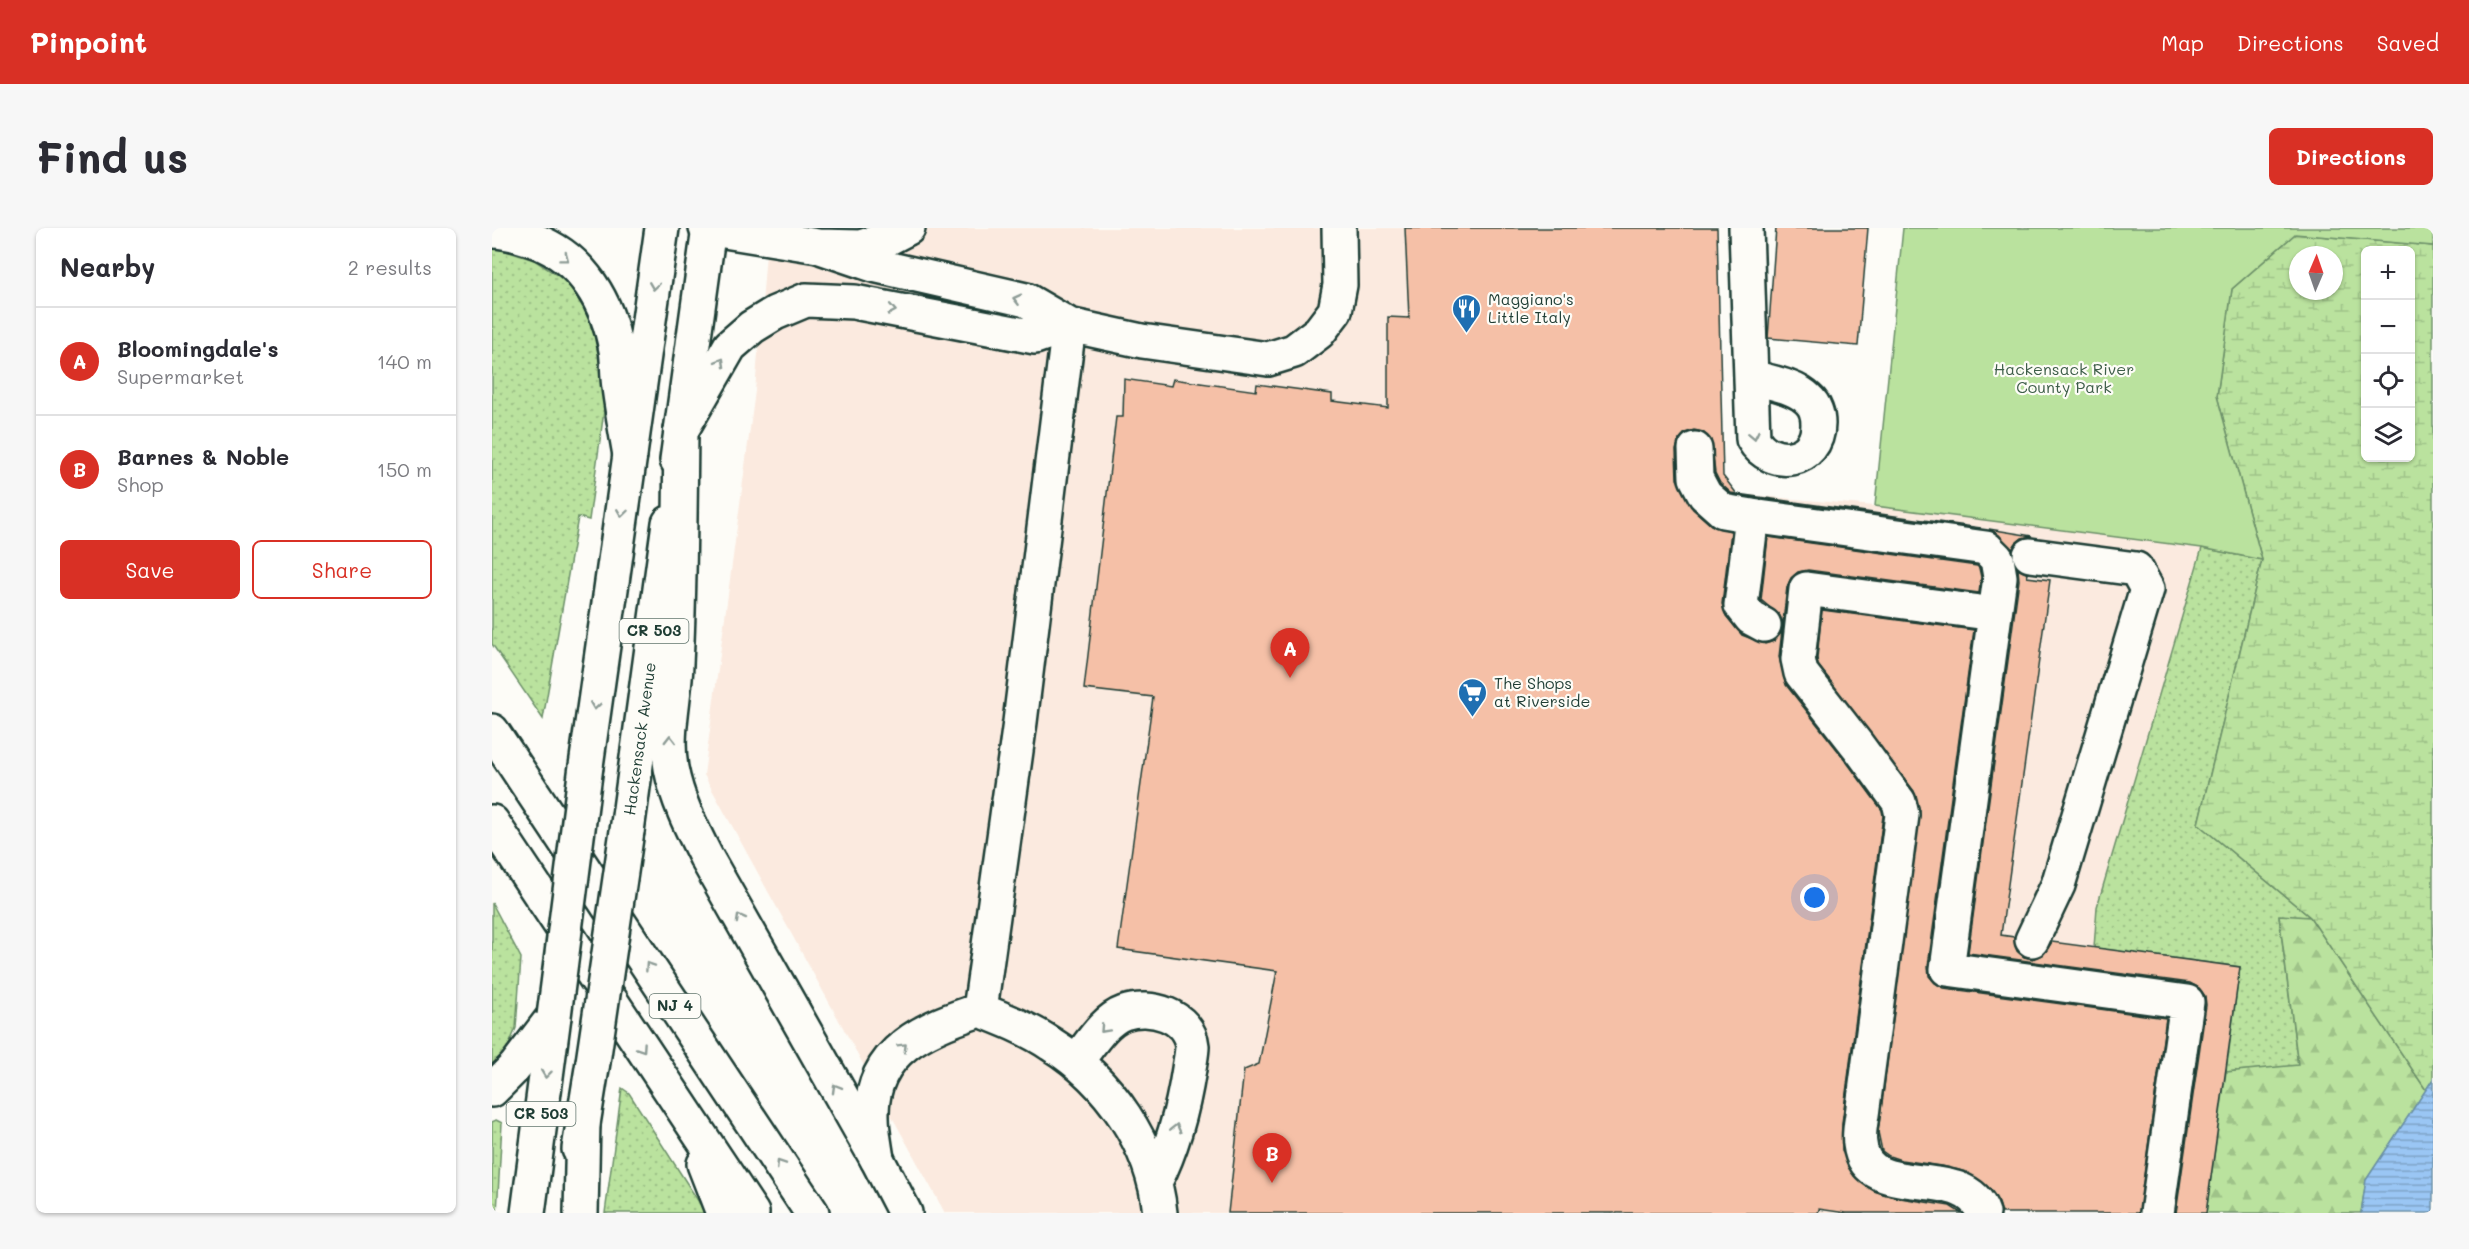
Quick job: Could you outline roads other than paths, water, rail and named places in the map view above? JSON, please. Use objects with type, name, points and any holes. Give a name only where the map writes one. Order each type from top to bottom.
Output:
[{"type":"main road","name":"CR 503","points":[[528,1213],[586,766],[662,228]]},
{"type":"main road","points":[[708,228],[818,246],[860,247],[887,239],[908,228]]},
{"type":"main road","name":"Hackensack Avenue","points":[[569,1213],[627,831],[708,228]]},
{"type":"main road","points":[[818,246],[873,265],[1026,300],[1069,325],[1142,341],[1268,359],[1294,351],[1319,333],[1335,311],[1340,285],[1339,228]]},
{"type":"main road","points":[[1746,228],[1751,377]]},
{"type":"main road","points":[[492,231],[522,236],[550,247],[579,268],[597,292],[608,318],[616,351],[618,385],[630,455]]},
{"type":"main road","points":[[905,1213],[877,1159],[706,857],[693,831],[674,779],[669,736],[676,665],[681,431],[730,346],[752,327],[775,313],[806,300],[854,302],[1035,337],[1069,325]]},
{"type":"main road","points":[[980,1010],[1020,722],[1069,325]]},
{"type":"main road","points":[[1695,449],[1696,478],[1705,495],[1723,511],[1986,548],[1997,559],[2000,568],[1995,614],[1947,969],[2187,1002],[2157,1213]]},
{"type":"main road","points":[[1752,516],[1741,605],[1751,618],[1764,625]]},
{"type":"main road","points":[[2030,555],[2136,569],[2147,589],[2058,885],[2032,940]]},
{"type":"main road","points":[[1983,1213],[1981,1207],[1965,1192],[1943,1184],[1891,1178],[1873,1170],[1864,1158],[1859,1143],[1902,815],[1899,802],[1801,673],[1798,659],[1806,589],[1995,614]]},
{"type":"main road","name":"NJ 4","points":[[492,731],[812,1213]]},
{"type":"main road","name":"NJ 4","points":[[492,822],[752,1213]]},
{"type":"main road","points":[[492,838],[517,859]]},
{"type":"main road","points":[[877,1159],[872,1116],[875,1092],[888,1064],[911,1039],[921,1033],[980,1010],[1015,1024],[1047,1041],[1076,1062],[1120,1109],[1143,1149],[1158,1198]]},
{"type":"main road","points":[[1076,1062],[1111,1022],[1124,1013],[1147,1011],[1167,1014],[1180,1021],[1188,1032],[1192,1047],[1186,1088],[1158,1198]]},
{"type":"main road","points":[[492,1090],[515,1067],[554,1016]]},
{"type":"main road","points":[[682,1110],[723,1213]]},
{"type":"main road","points":[[581,1213],[583,1121]]},
{"type":"water","points":[[2433,1079],[2433,1213],[2361,1213],[2366,1180]]},
{"type":"place","name":"Maggiano's Little Italy","points":[[1467,334]]},
{"type":"place","name":"Bloomingdale's","points":[[1290,678]]},
{"type":"place","name":"The Shops at Riverside","points":[[1473,718]]},
{"type":"place","name":"Barnes & Noble","points":[[1272,1183]]},
{"type":"park label","name":"Hackensack River County Park","points":[[2064,378]]}]
